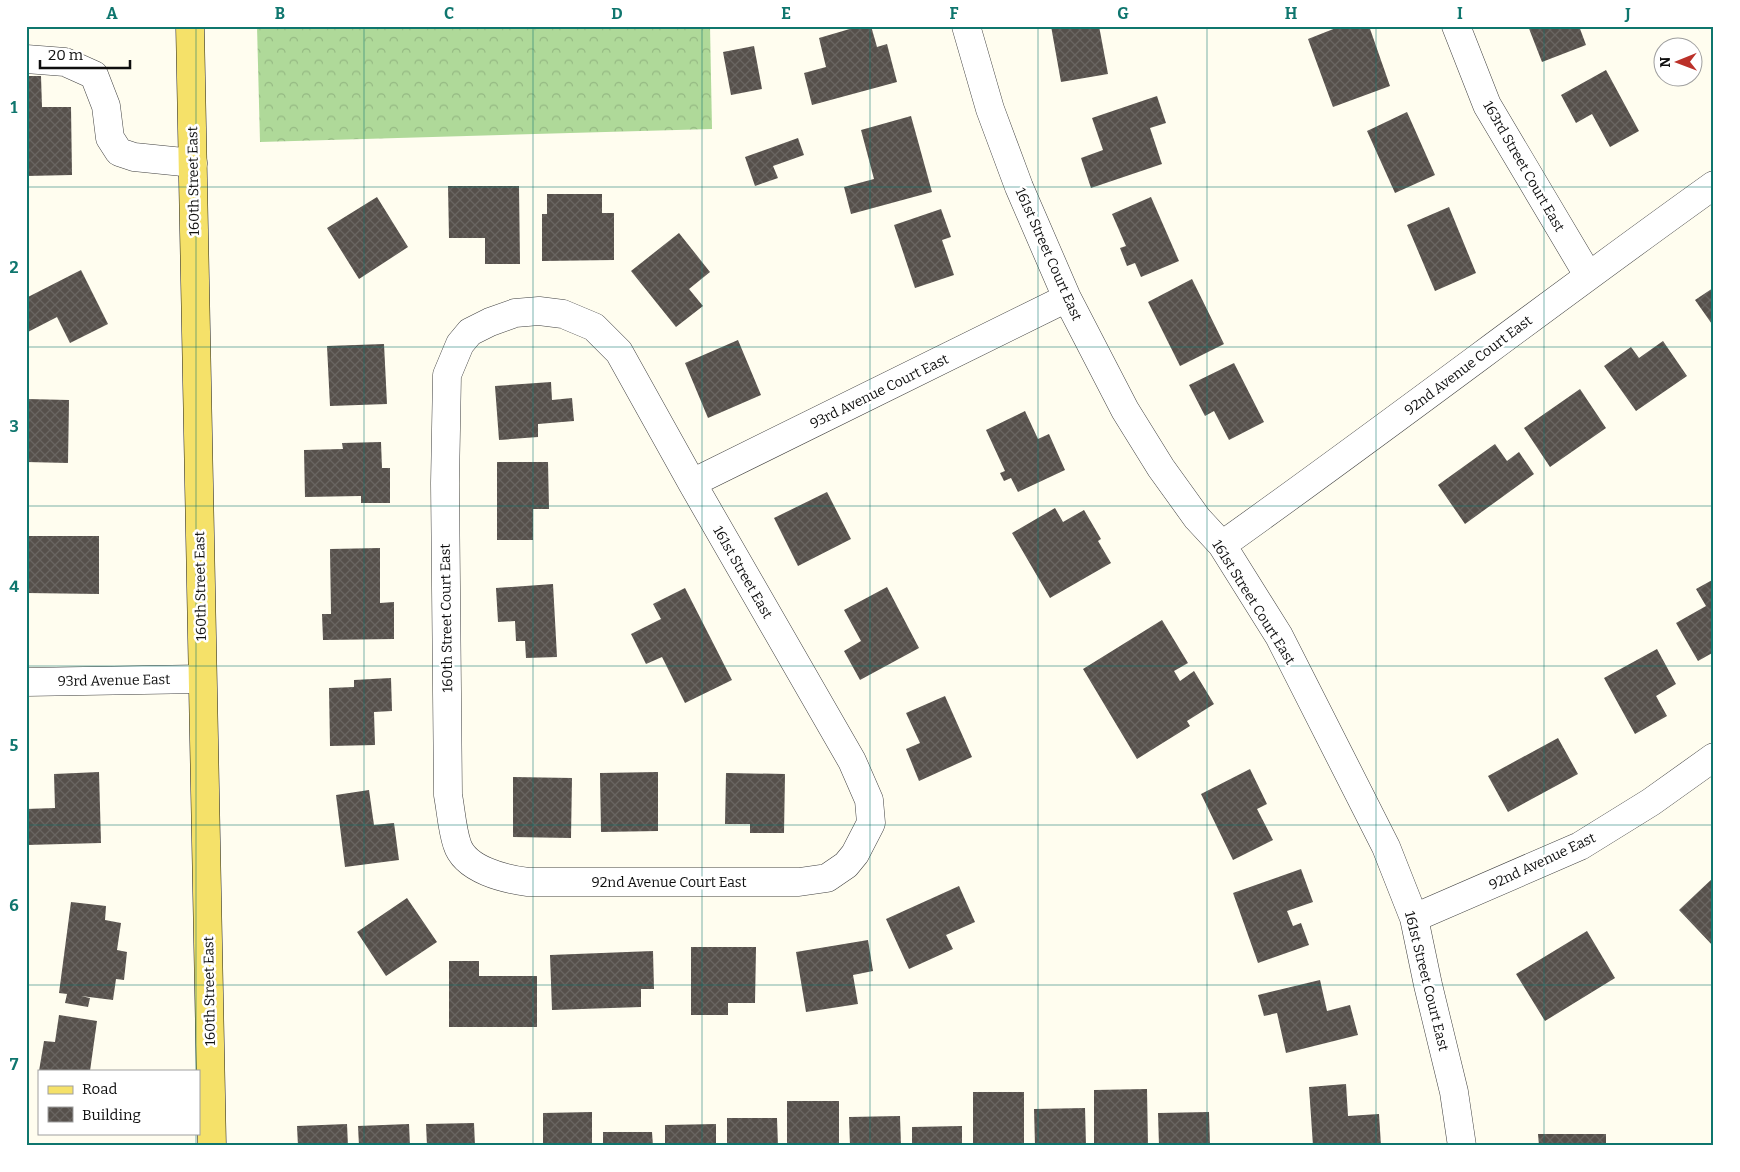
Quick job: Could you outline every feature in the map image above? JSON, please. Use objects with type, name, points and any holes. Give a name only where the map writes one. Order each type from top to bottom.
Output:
[{"type":"main road","name":"160th Street East","points":[[190,26],[201,678],[206,809],[212,1146]]},
{"type":"street","name":"161st Street Court East","points":[[966,26],[994,118],[1019,186],[1067,298],[1126,410],[1161,468],[1197,518],[1222,545],[1283,645],[1386,847],[1414,918],[1454,1092],[1462,1146]]},
{"type":"street","name":"163rd Street Court East","points":[[1456,26],[1487,105],[1588,275]]},
{"type":"street","points":[[26,60],[65,62],[94,75],[106,106],[110,138],[119,152],[134,157],[193,164]]},
{"type":"street","name":"92nd Avenue Court East","points":[[1222,545],[1353,452],[1588,275],[1714,185]]},
{"type":"street","name":"93rd Avenue Court East","points":[[692,483],[1067,298]]},
{"type":"street","name":"160th Street Court East","points":[[464,858],[457,846],[448,795],[445,483],[447,375],[460,344],[470,332],[490,322],[515,313],[539,311],[563,314],[580,320]]},
{"type":"street","name":"161st Street East","points":[[580,320],[594,326],[619,352],[852,761],[869,800],[871,823],[862,841]]},
{"type":"street","name":"93rd Avenue East","points":[[26,682],[201,678]]},
{"type":"street","name":"92nd Avenue East","points":[[1414,918],[1580,846],[1651,802],[1714,757]]},
{"type":"street","name":"92nd Avenue Court East","points":[[464,858],[499,878],[528,882],[799,882],[827,878],[846,865],[862,841]]},
{"type":"green space","points":[[257,26],[710,26],[712,129],[260,142]]},
{"type":"building","points":[[860,26],[871,26],[877,47],[887,44],[897,82],[812,105],[804,73],[826,67],[819,38]]},
{"type":"building","points":[[1051,26],[1099,26],[1108,74],[1061,82]]},
{"type":"building","points":[[1341,26],[1369,26],[1390,86],[1333,107],[1308,39]]},
{"type":"building","points":[[1528,26],[1579,26],[1586,45],[1542,62]]},
{"type":"building","points":[[754,46],[762,89],[731,95],[723,52]]},
{"type":"building","points":[[1606,70],[1639,131],[1610,147],[1592,114],[1576,123],[1561,95]]},
{"type":"building","points":[[26,76],[41,76],[42,107],[71,107],[72,175],[26,176]]},
{"type":"building","points":[[1157,96],[1166,123],[1150,128],[1162,164],[1091,188],[1081,158],[1103,150],[1092,118]]},
{"type":"building","points":[[1407,112],[1435,175],[1395,193],[1367,131]]},
{"type":"building","points":[[911,116],[932,192],[851,214],[844,187],[874,179],[861,130]]},
{"type":"building","points":[[798,138],[804,155],[773,166],[778,178],[755,186],[745,157]]},
{"type":"building","points":[[448,186],[519,186],[520,264],[485,264],[485,238],[449,238]]},
{"type":"building","points":[[547,194],[602,194],[602,213],[614,213],[614,260],[542,261],[542,214],[547,214]]},
{"type":"building","points":[[377,197],[408,247],[359,279],[327,228]]},
{"type":"building","points":[[1151,197],[1179,261],[1141,277],[1135,263],[1127,266],[1120,248],[1126,246],[1112,214]]},
{"type":"building","points":[[1449,207],[1476,273],[1435,291],[1407,225]]},
{"type":"building","points":[[941,209],[951,237],[942,240],[954,275],[915,288],[894,225]]},
{"type":"building","points":[[679,233],[710,272],[689,289],[703,306],[676,327],[631,271]]},
{"type":"building","points":[[81,270],[108,324],[70,343],[57,317],[26,333],[26,298]]},
{"type":"building","points":[[1192,279],[1224,344],[1180,366],[1148,302]]},
{"type":"building","points":[[1714,289],[1714,327],[1695,300]]},
{"type":"building","points":[[738,340],[761,395],[708,418],[685,363]]},
{"type":"building","points":[[1663,341],[1687,376],[1636,411],[1604,366],[1631,347],[1639,358]]},
{"type":"building","points":[[384,344],[387,404],[330,406],[327,346]]},
{"type":"building","points":[[1234,363],[1264,422],[1229,440],[1214,411],[1205,416],[1189,385]]},
{"type":"building","points":[[551,382],[552,400],[572,398],[574,421],[538,424],[538,437],[499,440],[495,386]]},
{"type":"building","points":[[1580,389],[1606,428],[1550,467],[1524,428]]},
{"type":"building","points":[[27,399],[69,400],[68,463],[26,462]]},
{"type":"building","points":[[1025,411],[1038,439],[1049,434],[1065,470],[1018,492],[1011,478],[1004,481],[1000,473],[1005,471],[986,430]]},
{"type":"building","points":[[381,442],[382,468],[390,468],[390,503],[361,503],[361,496],[305,497],[304,450],[343,449],[342,443]]},
{"type":"building","points":[[1495,444],[1507,461],[1519,452],[1534,474],[1465,524],[1438,485]]},
{"type":"building","points":[[497,462],[548,462],[549,509],[533,509],[533,540],[497,540]]},
{"type":"building","points":[[827,492],[851,539],[798,566],[774,518]]},
{"type":"building","points":[[1055,508],[1063,522],[1084,510],[1101,539],[1098,541],[1111,563],[1050,598],[1012,533]]},
{"type":"building","points":[[28,536],[99,536],[99,594],[27,593]]},
{"type":"building","points":[[380,548],[380,603],[394,602],[394,639],[323,640],[322,614],[331,614],[330,549]]},
{"type":"building","points":[[1714,579],[1714,652],[1698,661],[1676,623],[1706,606],[1696,589]]},
{"type":"building","points":[[553,584],[557,657],[526,658],[525,641],[516,641],[515,621],[498,622],[496,588]]},
{"type":"building","points":[[887,587],[919,648],[860,680],[844,651],[861,641],[844,610]]},
{"type":"building","points":[[685,588],[732,680],[685,703],[662,657],[646,664],[631,634],[661,619],[653,604]]},
{"type":"building","points":[[1162,620],[1188,663],[1174,671],[1180,681],[1194,671],[1214,704],[1187,721],[1190,726],[1137,759],[1083,669]]},
{"type":"building","points":[[1657,649],[1676,684],[1656,696],[1667,716],[1635,734],[1604,678]]},
{"type":"building","points":[[391,678],[392,711],[374,712],[375,745],[330,746],[329,688],[354,687],[354,680]]},
{"type":"building","points":[[945,696],[972,757],[919,781],[906,749],[920,743],[906,713]]},
{"type":"building","points":[[1558,738],[1578,774],[1508,812],[1488,776]]},
{"type":"building","points":[[1250,769],[1267,804],[1257,809],[1273,840],[1233,860],[1201,794]]},
{"type":"building","points":[[99,772],[101,843],[26,845],[26,809],[55,808],[54,774]]},
{"type":"building","points":[[658,772],[658,831],[601,832],[600,773]]},
{"type":"building","points":[[726,773],[785,774],[784,833],[750,833],[750,824],[725,824]]},
{"type":"building","points":[[513,777],[572,778],[571,838],[513,837]]},
{"type":"building","points":[[369,790],[374,825],[394,823],[399,860],[345,867],[336,795]]},
{"type":"building","points":[[1301,869],[1313,902],[1287,911],[1293,926],[1301,923],[1309,945],[1258,963],[1233,893]]},
{"type":"building","points":[[1714,877],[1714,947],[1679,910]]},
{"type":"building","points":[[959,886],[975,922],[946,935],[953,949],[909,969],[886,919]]},
{"type":"building","points":[[407,898],[437,942],[386,976],[357,932]]},
{"type":"building","points":[[71,902],[106,906],[105,920],[121,923],[117,950],[127,952],[124,980],[116,979],[113,1000],[81,996],[90,998],[88,1007],[65,1003],[67,994],[59,993]]},
{"type":"building","points":[[1587,931],[1615,978],[1545,1021],[1516,974]]},
{"type":"building","points":[[868,940],[873,971],[853,975],[858,1004],[806,1012],[796,952]]},
{"type":"building","points":[[691,947],[756,947],[755,1003],[728,1003],[728,1015],[691,1015]]},
{"type":"building","points":[[653,951],[654,989],[641,989],[641,1007],[552,1010],[550,955]]},
{"type":"building","points":[[449,961],[479,961],[479,976],[537,976],[537,1027],[449,1027]]},
{"type":"building","points":[[1320,980],[1327,1011],[1350,1005],[1358,1035],[1286,1053],[1277,1013],[1264,1016],[1258,995]]},
{"type":"building","points":[[59,1015],[97,1021],[90,1070],[39,1070],[44,1041],[55,1042]]},
{"type":"building","points":[[1346,1084],[1348,1116],[1379,1114],[1381,1146],[1313,1146],[1309,1087]]},
{"type":"building","points":[[1147,1089],[1148,1146],[1094,1146],[1094,1090]]},
{"type":"building","points":[[973,1092],[1024,1092],[1024,1146],[973,1146]]},
{"type":"building","points":[[787,1101],[839,1101],[839,1146],[787,1146]]},
{"type":"building","points":[[1085,1108],[1086,1146],[1035,1146],[1034,1109]]},
{"type":"building","points":[[592,1112],[592,1146],[543,1146],[543,1113]]},
{"type":"building","points":[[1209,1112],[1210,1146],[1159,1146],[1158,1113]]},
{"type":"building","points":[[900,1116],[901,1146],[850,1146],[849,1117]]},
{"type":"building","points":[[727,1118],[777,1118],[778,1146],[727,1146]]},
{"type":"building","points":[[474,1123],[475,1146],[427,1146],[426,1124]]},
{"type":"building","points":[[347,1124],[348,1146],[298,1146],[297,1126]]},
{"type":"building","points":[[409,1124],[410,1146],[359,1146],[358,1126]]},
{"type":"building","points":[[716,1124],[716,1146],[665,1146],[665,1125]]},
{"type":"building","points":[[962,1126],[962,1146],[912,1146],[912,1127]]},
{"type":"building","points":[[603,1132],[652,1132],[653,1146],[603,1146]]},
{"type":"building","points":[[1538,1134],[1606,1134],[1606,1146],[1539,1146]]}]
